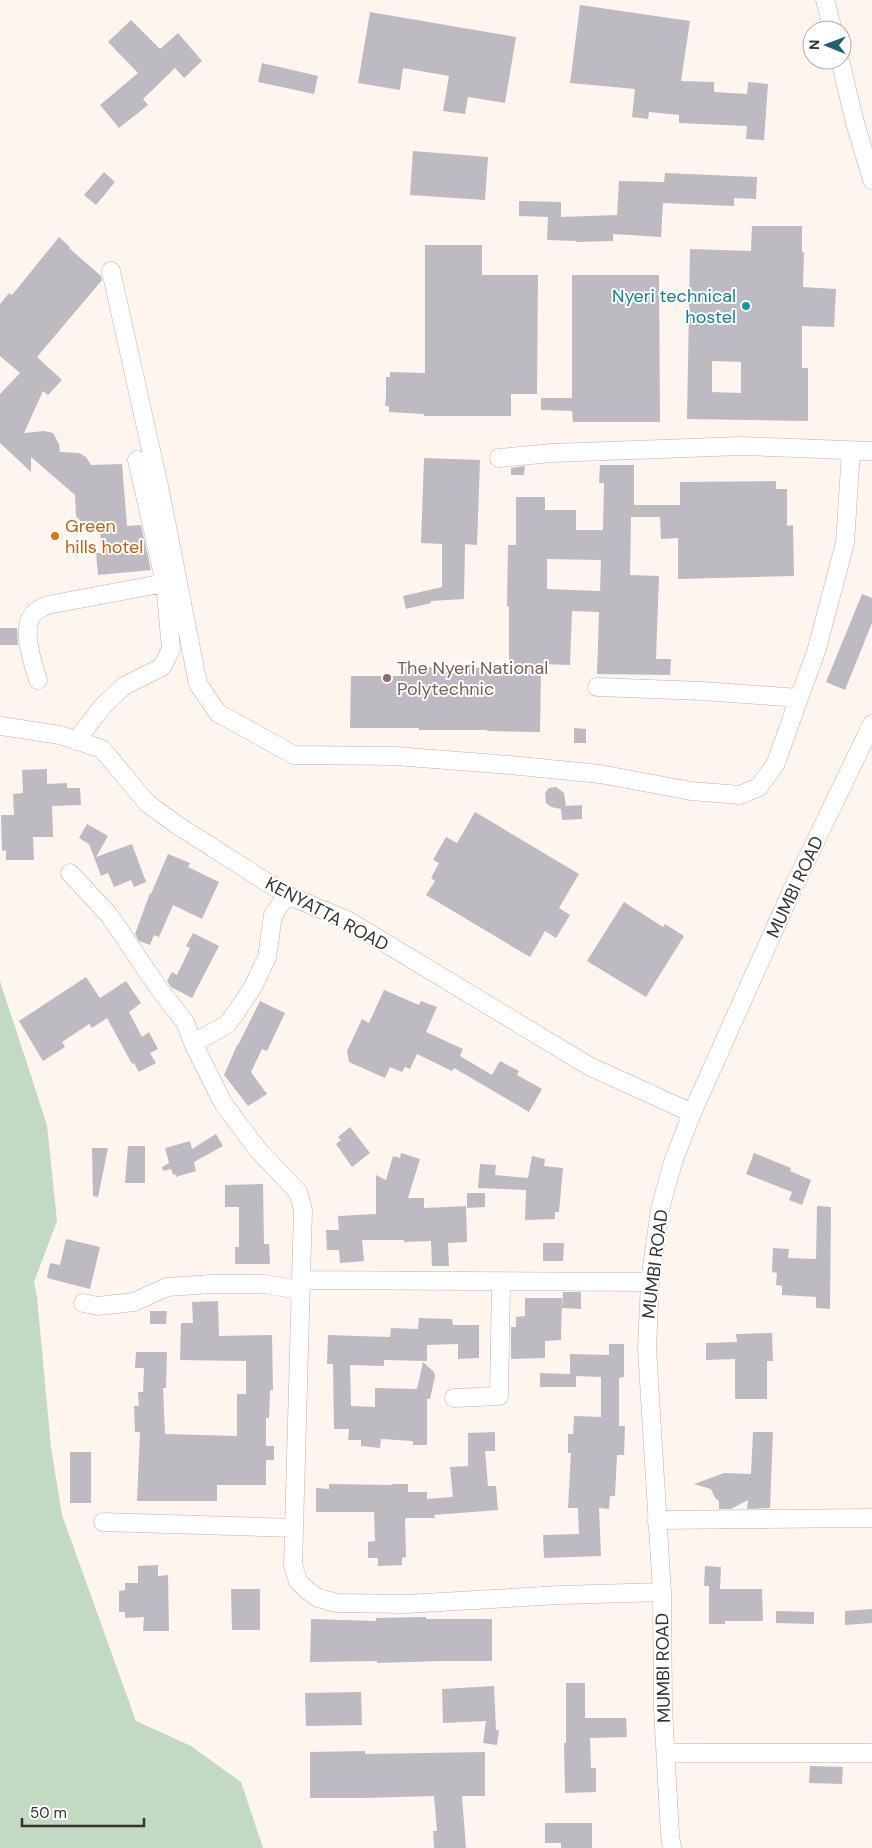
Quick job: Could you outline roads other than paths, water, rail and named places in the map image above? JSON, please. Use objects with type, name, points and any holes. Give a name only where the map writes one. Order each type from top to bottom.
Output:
[{"type":"street","points":[[825,0],[830,20]]},
{"type":"street","points":[[843,70],[872,180]]},
{"type":"street","points":[[111,271],[159,486],[198,684],[218,713],[294,755],[395,756],[510,765],[600,774],[691,791],[740,795],[760,787],[776,763],[816,652],[846,543],[851,451]]},
{"type":"street","points":[[499,458],[552,453],[742,446],[872,451]]},
{"type":"street","points":[[76,741],[102,707],[124,686],[162,667],[171,649],[165,583],[137,460]]},
{"type":"street","points":[[38,680],[32,661],[27,629],[34,613],[48,605],[165,583]]},
{"type":"street","points":[[596,687],[702,691],[799,698]]},
{"type":"street","name":"MUMBI ROAD","points":[[672,1848],[666,1753],[662,1592],[656,1520],[647,1348],[650,1282],[660,1209],[673,1162],[692,1113],[792,890],[872,724]]},
{"type":"street","name":"KENYATTA ROAD","points":[[0,726],[60,735],[102,749],[148,804],[177,825],[287,896],[346,920],[589,1066],[692,1113]]},
{"type":"street","points":[[70,873],[109,915],[160,990],[185,1022],[193,1043],[223,1102],[258,1150],[298,1192],[304,1210],[293,1565],[298,1581],[318,1598],[336,1603],[406,1604],[560,1595],[662,1592]]},
{"type":"street","points":[[193,1043],[228,1024],[254,987],[268,957],[273,915],[287,896]]},
{"type":"street","points":[[454,1398],[500,1396],[501,1280]]},
{"type":"street","points":[[83,1303],[98,1306],[134,1302],[166,1287],[211,1284],[301,1285],[501,1280],[650,1282]]},
{"type":"street","points":[[656,1520],[872,1518]]},
{"type":"street","points":[[103,1522],[294,1528]]},
{"type":"street","points":[[666,1753],[872,1753]]},
{"type":"place","name":"Nyeri technical hostel","points":[[746,306]]},
{"type":"place","name":"Green hills hotel","points":[[55,536]]},
{"type":"place","name":"The Nyeri National Polytechnic","points":[[387,678]]}]
